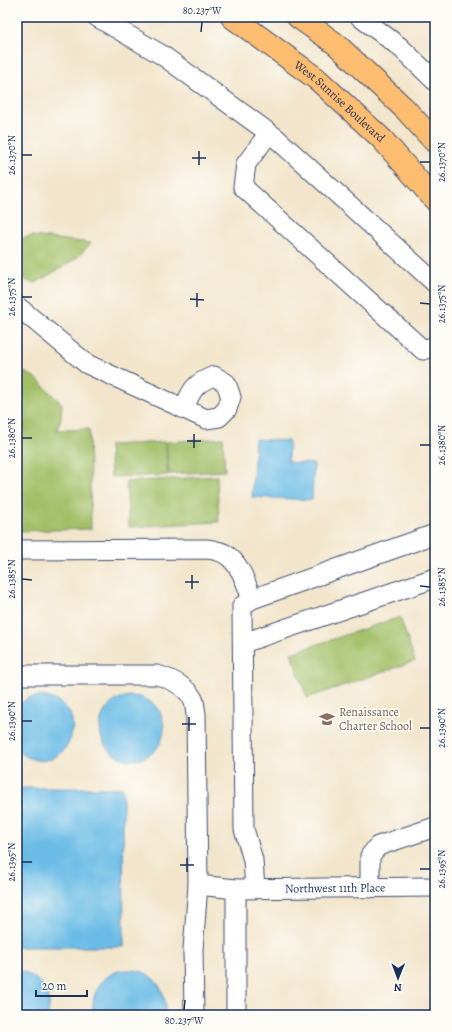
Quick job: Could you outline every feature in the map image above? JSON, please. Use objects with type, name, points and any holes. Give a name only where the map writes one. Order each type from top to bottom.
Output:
[{"type":"highway","name":"West Sunrise Boulevard","points":[[232,17],[317,79],[382,139],[435,200]]},
{"type":"highway","points":[[300,17],[336,44],[405,109],[435,142]]},
{"type":"street","points":[[97,17],[162,55],[276,138],[435,283]]},
{"type":"street","points":[[360,17],[400,47],[435,81]]},
{"type":"street","points":[[269,133],[246,164],[243,187],[423,350],[435,346]]},
{"type":"street","points":[[17,306],[87,364],[184,409]]},
{"type":"street","points":[[255,888],[253,860],[244,829],[242,606],[252,599],[435,534]]},
{"type":"street","points":[[17,550],[207,549],[224,554],[235,562],[243,576],[252,599]]},
{"type":"street","points":[[243,643],[435,578]]},
{"type":"street","points":[[17,675],[156,675],[171,680],[183,688],[193,700],[196,714],[198,885],[193,949],[194,1015]]},
{"type":"street","points":[[370,888],[370,856],[378,846],[435,826]]},
{"type":"street","name":"Northwest 11th Place","points":[[198,885],[236,889],[435,887]]},
{"type":"street","points":[[236,889],[236,1015]]},
{"type":"green space","points":[[32,236],[91,243],[77,258],[36,283],[27,281],[20,273],[18,267],[18,250],[20,239]]},
{"type":"green space","points":[[17,368],[36,378],[62,404],[61,419],[57,430],[89,429],[91,529],[17,531]]},
{"type":"green space","points":[[223,438],[225,471],[169,474],[166,442]]},
{"type":"green space","points":[[165,442],[168,475],[111,477],[109,445]]},
{"type":"green space","points":[[217,476],[219,522],[129,527],[126,482]]},
{"type":"green space","points":[[400,617],[415,661],[307,698],[291,653]]},
{"type":"water","points":[[255,439],[289,441],[288,462],[314,464],[312,500],[252,497]]},
{"type":"water","points":[[38,696],[58,701],[69,712],[73,726],[70,740],[62,752],[50,759],[34,760],[17,750],[17,706],[28,698]]},
{"type":"water","points":[[126,696],[138,696],[155,705],[162,716],[164,728],[162,740],[155,751],[138,760],[126,760],[114,755],[105,746],[100,734],[100,722],[105,710],[114,701]]},
{"type":"water","points":[[17,788],[123,788],[124,947],[17,947]]},
{"type":"water","points":[[17,970],[32,976],[43,986],[49,999],[48,1015],[17,1015]]},
{"type":"water","points":[[131,970],[143,972],[149,975],[158,984],[164,996],[164,1015],[94,1015],[93,1001],[97,988],[101,983],[106,978],[118,971]]},
{"type":"place","name":"Renaissance Charter School","points":[[327,719]]}]
